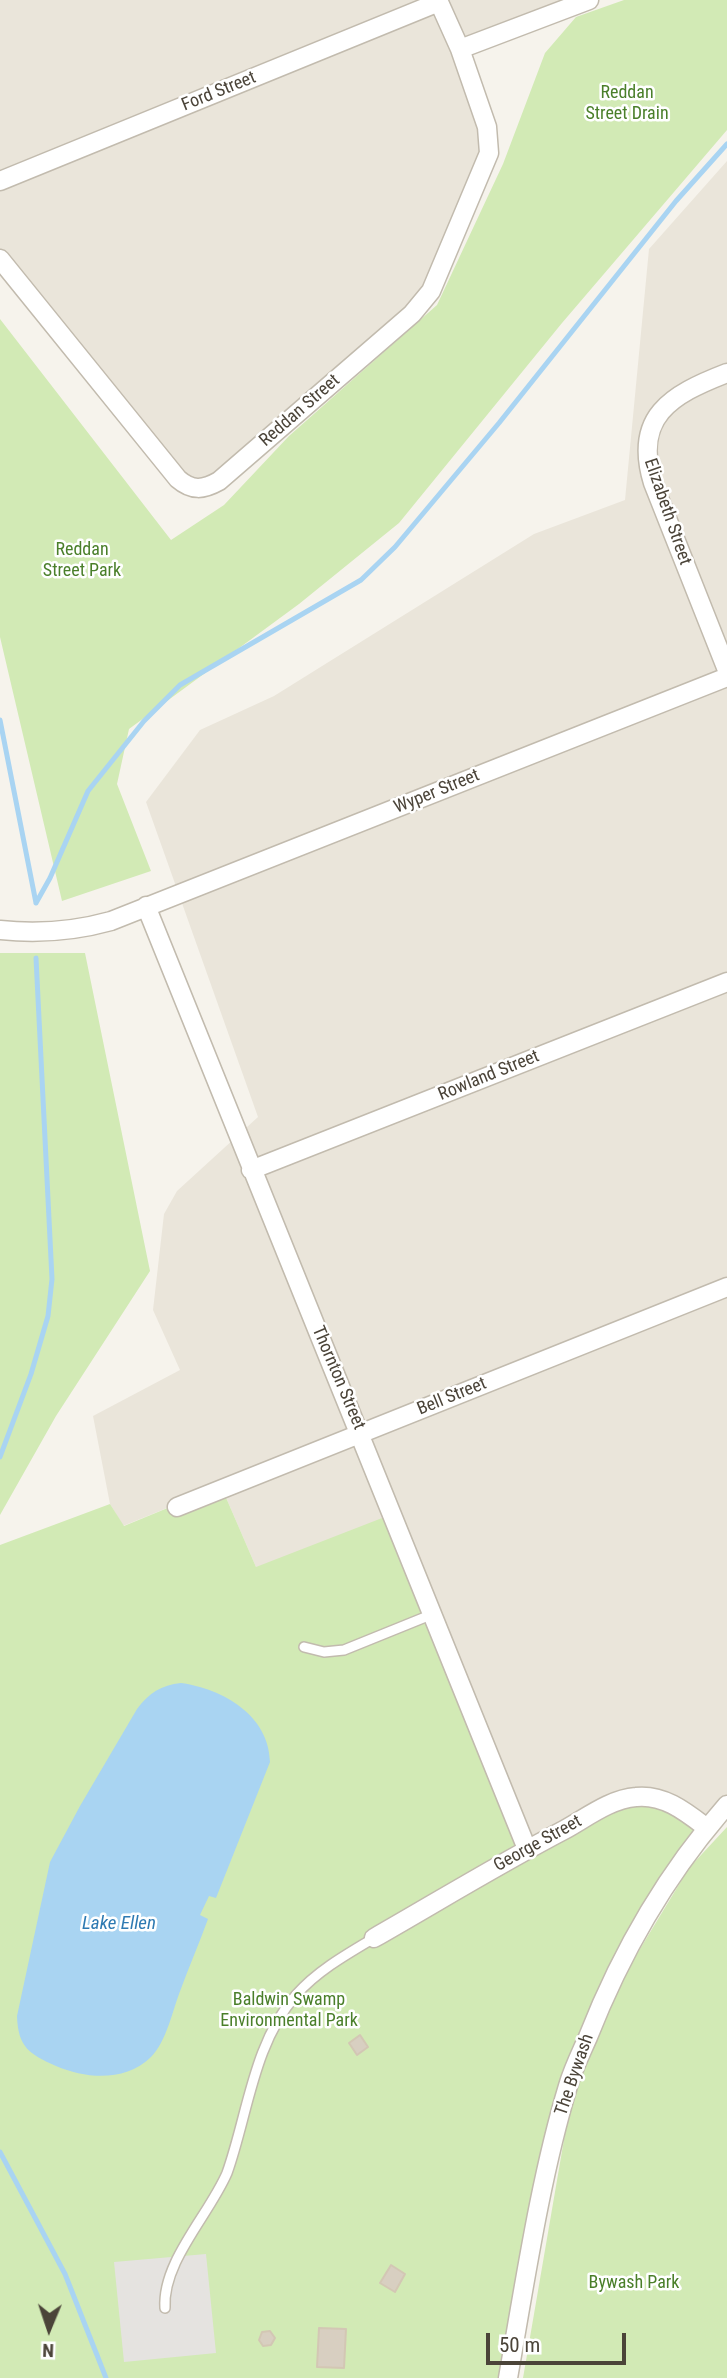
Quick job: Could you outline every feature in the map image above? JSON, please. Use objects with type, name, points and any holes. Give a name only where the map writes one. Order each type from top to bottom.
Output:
[{"type":"street","points":[[438,1],[460,50],[589,0]]},
{"type":"street","name":"Ford Street","points":[[0,181],[438,1]]},
{"type":"street","name":"Reddan Street","points":[[0,259],[178,479],[186,486],[197,489],[208,487],[219,481],[412,313],[431,291],[489,153],[487,127],[460,50]]},
{"type":"street","name":"Elizabeth Street","points":[[720,376],[694,387],[663,411],[650,431],[646,452],[653,484],[727,670]]},
{"type":"street","name":"Wyper Street","points":[[0,930],[31,932],[79,928],[111,921],[727,677]]},
{"type":"street","name":"Thornton Street","points":[[146,906],[527,1849]]},
{"type":"street","name":"Rowland Street","points":[[251,1170],[727,982]]},
{"type":"street","name":"Bell Street","points":[[177,1507],[727,1287]]},
{"type":"street","name":"George Street","points":[[374,1938],[527,1849],[610,1805],[637,1796],[666,1801],[679,1807],[707,1828]]},
{"type":"street","name":"The Bywash","points":[[508,2378],[531,2246],[569,2084],[607,1988],[653,1906],[707,1828],[727,1805]]},
{"type":"lane","points":[[304,1647],[324,1652],[344,1650],[433,1614]]},
{"type":"lane","points":[[165,2308],[168,2276],[218,2194],[227,2173],[271,2031],[298,1993],[325,1970],[374,1938]]},
{"type":"shaded area","points":[[0,0],[582,0],[456,48],[487,140],[429,291],[217,480],[187,485],[0,257]]},
{"type":"shaded area","points":[[727,161],[727,1802],[706,1826],[528,1847],[256,1567],[221,1486],[123,1526],[110,1504],[93,1416],[180,1370],[153,1310],[164,1214],[177,1191],[258,1117],[146,802],[200,730],[274,696],[534,534],[625,500],[649,249]]},
{"type":"shaded area","points":[[206,2254],[216,2353],[124,2362],[114,2262]]},
{"type":"green space","name":"Reddan Street Drain","points":[[624,0],[727,0],[727,130],[562,323],[399,523],[299,604],[129,729],[117,784],[151,871],[62,901],[0,637],[0,319],[171,540],[224,505],[289,436],[437,305],[503,164],[545,53],[576,17]]},
{"type":"green space","points":[[0,953],[85,953],[150,1271],[56,1416],[0,1515]]},
{"type":"green space","name":"Baldwin Swamp Environmental Park","points":[[221,1486],[256,1567],[395,1513],[528,1847],[637,1795],[706,1826],[676,1868],[568,2084],[505,2378],[0,2378],[0,1545],[110,1504],[124,1526]]},
{"type":"green space","name":"Bywash Park","points":[[727,1827],[727,2378],[523,2378],[572,2093],[626,1972],[689,1868]]},
{"type":"water","name":"Lake Ellen","points":[[181,1683],[212,1691],[241,1707],[262,1731],[268,1745],[270,1762],[216,1898],[209,1896],[200,1915],[208,1919],[161,2044],[151,2057],[130,2071],[105,2076],[80,2074],[47,2062],[32,2053],[23,2042],[18,2027],[17,2016],[50,1862],[137,1709],[156,1691]]},
{"type":"building","points":[[360,2035],[368,2047],[357,2055],[349,2043]]},
{"type":"building","points":[[391,2265],[405,2274],[395,2292],[380,2283]]},
{"type":"building","points":[[319,2328],[346,2329],[344,2368],[317,2367]]},
{"type":"building","points":[[270,2331],[275,2338],[271,2345],[263,2346],[259,2340],[262,2332]]},
{"type":"waterway","points":[[36,903],[50,878],[88,791],[144,721],[180,685],[361,580],[395,547],[499,423],[676,201],[727,144]]},
{"type":"waterway","points":[[0,720],[36,903]]},
{"type":"waterway","points":[[0,1457],[31,1374],[48,1316],[52,1279],[36,958]]},
{"type":"waterway","points":[[0,2152],[65,2274],[106,2378]]},
{"type":"park label","name":"Reddan Street Park","points":[[82,560]]}]
